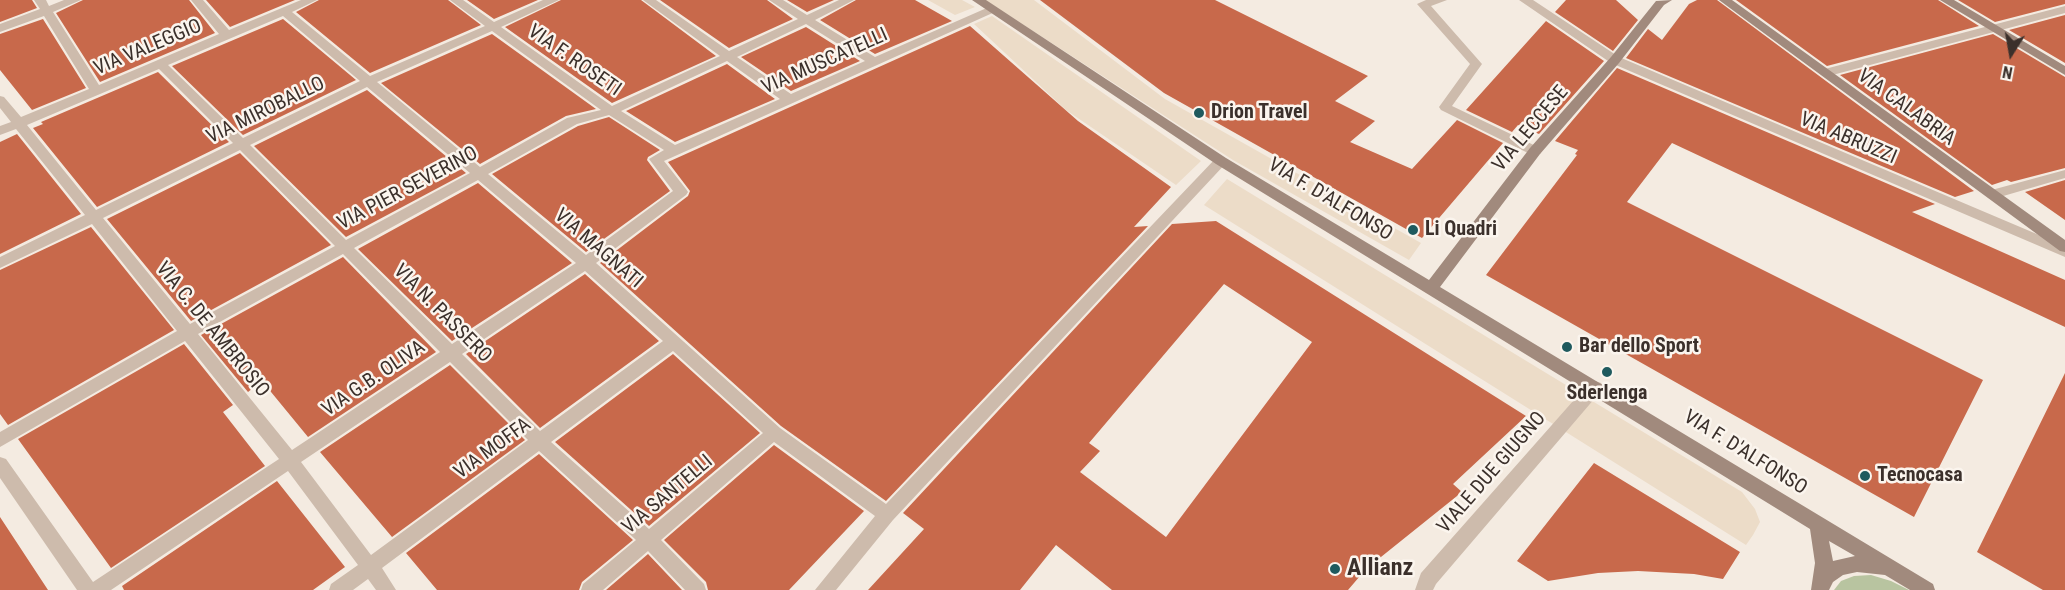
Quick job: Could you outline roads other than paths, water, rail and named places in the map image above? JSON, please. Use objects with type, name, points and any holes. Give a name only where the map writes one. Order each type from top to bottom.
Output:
[{"type":"street","points":[[0,28],[43,5],[75,0]]},
{"type":"street","points":[[197,0],[227,36]]},
{"type":"street","name":"VIA VALEGGIO","points":[[0,131],[311,0]]},
{"type":"street","name":"VIA F. ROSETI","points":[[456,0],[611,111],[673,150]]},
{"type":"street","name":"VIA MIROBALLO","points":[[0,264],[367,82],[553,0]]},
{"type":"street","points":[[649,0],[789,99]]},
{"type":"street","points":[[775,0],[874,62]]},
{"type":"street","name":"VIA PIER SEVERINO","points":[[0,440],[187,333],[477,175],[572,120],[611,111],[848,0]]},
{"type":"street","name":"VIA F. D'ALFONSO","points":[[978,0],[1221,161],[1920,587]]},
{"type":"street","points":[[1441,0],[1423,4],[1476,64],[1445,107],[1535,151]]},
{"type":"street","name":"VIA ABRUZZI","points":[[1525,0],[1615,60],[2065,252]]},
{"type":"street","name":"VIA LECCESE","points":[[1431,288],[1535,151],[1615,60],[1660,3],[1666,0]]},
{"type":"street","name":"VIA CALABRIA","points":[[1725,0],[2065,247]]},
{"type":"street","points":[[1946,0],[2065,71]]},
{"type":"street","points":[[43,5],[96,91]]},
{"type":"street","name":"VIA MUSCATELLI","points":[[673,150],[993,9]]},
{"type":"street","points":[[1825,73],[2065,9]]},
{"type":"street","name":"VIA MAGNATI","points":[[284,11],[477,175],[586,263],[774,433],[887,515]]},
{"type":"street","name":"VIA N. PASSERO","points":[[161,64],[539,441],[649,540],[697,590]]},
{"type":"street","name":"VIA C. DE AMBROSIO","points":[[0,100],[290,460],[387,590]]},
{"type":"street","name":"VIA G.B. OLIVA","points":[[96,590],[586,263],[672,200],[681,192],[656,159],[673,150]]},
{"type":"street","points":[[824,590],[887,515],[1221,161]]},
{"type":"street","points":[[1993,194],[2065,174]]},
{"type":"street","name":"VIA MOFFA","points":[[338,590],[673,342]]},
{"type":"street","name":"VIALE DUE GIUGNO","points":[[1424,590],[1428,579],[1595,387]]},
{"type":"street","name":"VIA SANTELLI","points":[[590,590],[774,433]]},
{"type":"street","points":[[0,464],[88,590]]},
{"type":"street","points":[[1818,525],[1824,563],[1820,590]]},
{"type":"street","points":[[1820,590],[1826,576],[1839,567],[1857,564],[1879,567],[1920,587]]},
{"type":"place","name":"Drion Travel","points":[[1199,113]]},
{"type":"place","name":"Li Quadri","points":[[1413,230]]},
{"type":"place","name":"Bar dello Sport","points":[[1567,347]]},
{"type":"place","name":"Sderlenga","points":[[1607,372]]},
{"type":"place","name":"Tecnocasa","points":[[1865,476]]},
{"type":"place","name":"Allianz","points":[[1335,569]]}]
